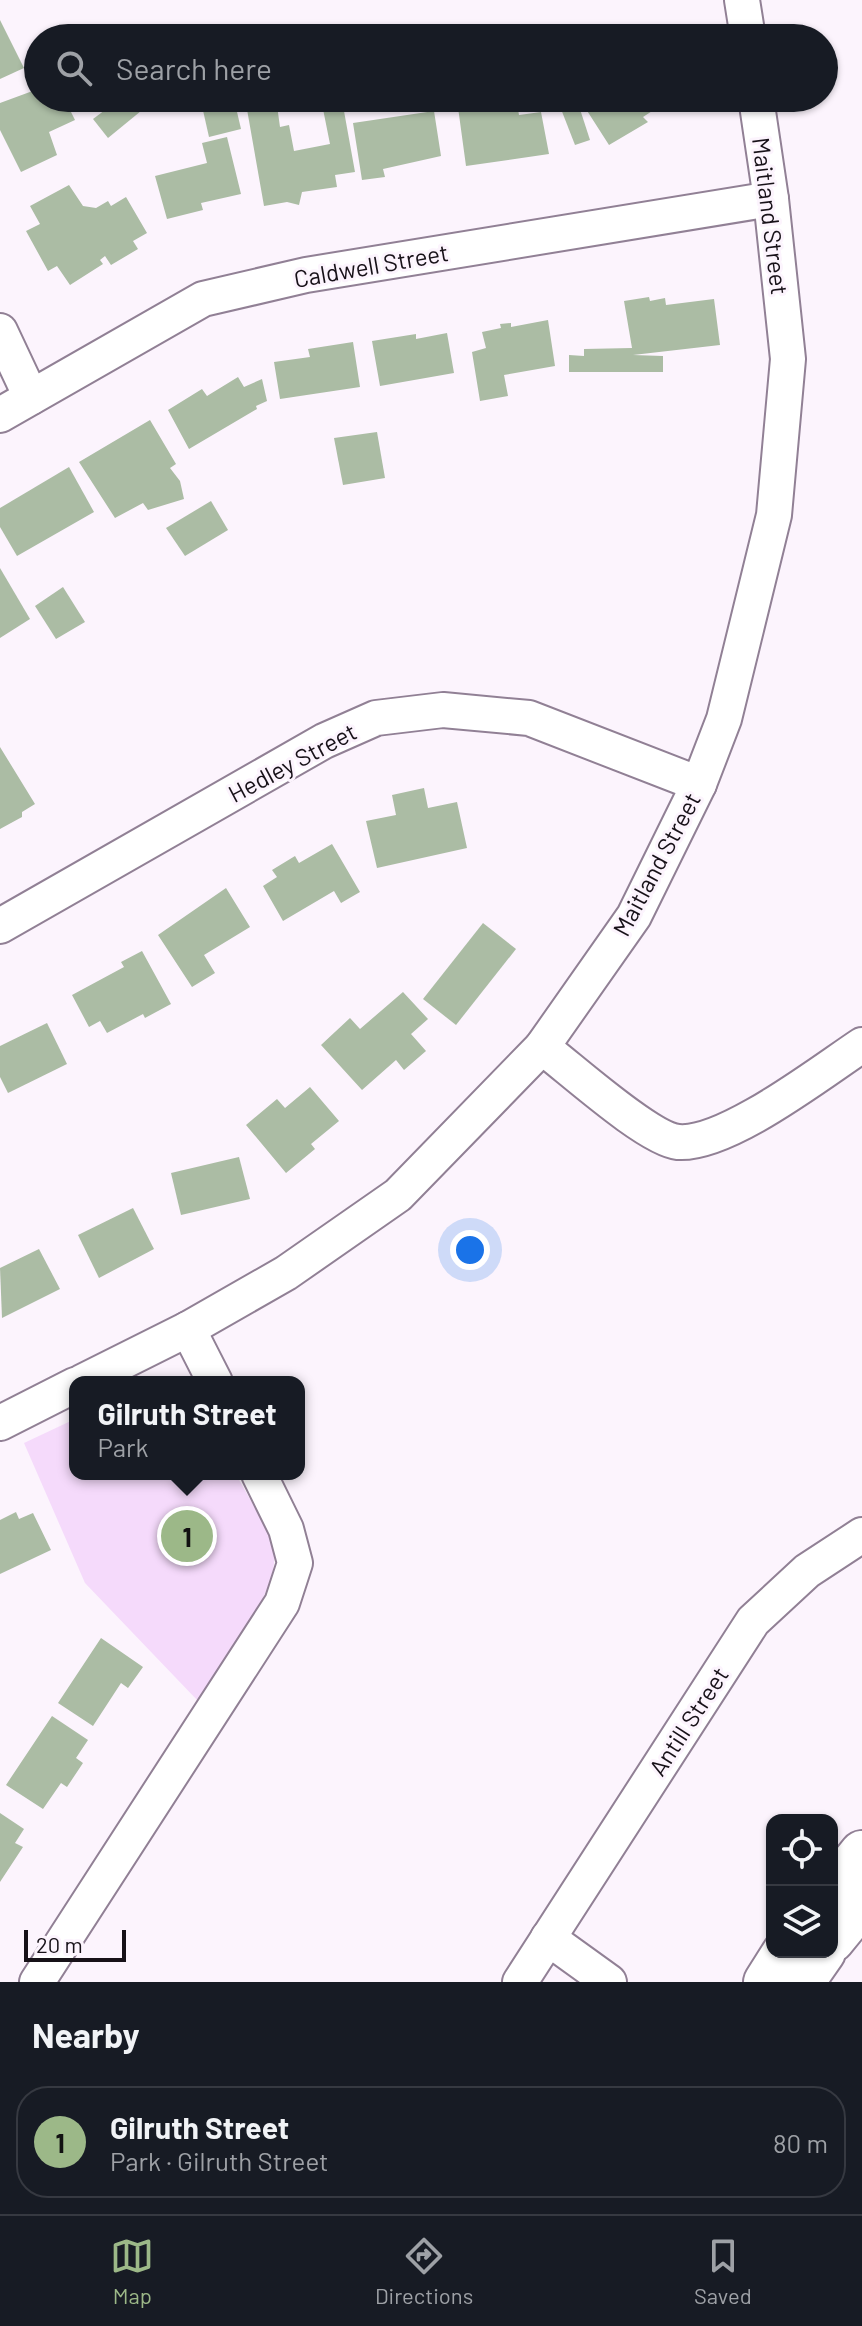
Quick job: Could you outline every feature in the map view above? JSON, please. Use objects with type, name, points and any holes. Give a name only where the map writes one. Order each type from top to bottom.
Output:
[{"type":"main road","points":[[835,1886],[862,1853]]},
{"type":"main road","points":[[838,1933],[862,1903]]},
{"type":"main road","points":[[766,1982],[781,1958]]},
{"type":"main road","points":[[802,1982],[819,1958]]},
{"type":"street","points":[[742,0],[746,24]]},
{"type":"street","name":"Maitland Street","points":[[94,1376],[188,1329],[286,1273],[398,1195],[542,1047],[634,916],[699,784],[724,719],[774,515],[788,359],[758,112]]},
{"type":"street","name":"Caldwell Street","points":[[0,415],[203,299],[306,275],[771,199]]},
{"type":"street","points":[[0,331],[31,397]]},
{"type":"street","name":"Hedley Street","points":[[0,926],[324,741],[376,718],[443,710],[529,718],[699,784]]},
{"type":"street","points":[[542,1047],[638,1123],[677,1142],[721,1134],[764,1110],[862,1045]]},
{"type":"street","points":[[188,1329],[212,1376]]},
{"type":"street","points":[[0,1423],[69,1388]]},
{"type":"street","points":[[37,1982],[282,1603],[295,1563],[286,1529],[262,1480]]},
{"type":"street","name":"Antill Street","points":[[520,1982],[753,1621],[807,1571],[862,1535]]},
{"type":"street","points":[[548,1938],[609,1982]]},
{"type":"shaded area","points":[[69,1422],[69,1480],[239,1480],[272,1543],[273,1568],[259,1607],[198,1701],[85,1583],[24,1443]]},
{"type":"building","points":[[0,20],[24,68],[0,79]]},
{"type":"building","points":[[24,94],[24,112],[71,112],[75,120],[49,132],[57,155],[21,172],[0,130],[0,103]]},
{"type":"building","points":[[102,112],[140,112],[108,138],[93,119]]},
{"type":"building","points":[[203,112],[237,112],[241,129],[209,137]]},
{"type":"building","points":[[247,112],[278,112],[280,127],[289,125],[294,151],[330,144],[324,112],[344,112],[355,172],[335,175],[337,187],[302,192],[299,205],[287,202],[264,206]]},
{"type":"building","points":[[434,112],[441,156],[383,169],[385,177],[362,180],[353,123]]},
{"type":"building","points":[[459,112],[518,112],[519,115],[541,112],[549,154],[466,166]]},
{"type":"building","points":[[562,112],[581,112],[590,140],[575,145]]},
{"type":"building","points":[[588,112],[651,112],[643,117],[648,122],[609,145]]},
{"type":"building","points":[[227,137],[241,194],[201,203],[203,210],[167,219],[155,176],[207,163],[202,143]]},
{"type":"building","points":[[69,185],[83,206],[96,208],[108,201],[111,206],[126,197],[147,233],[133,241],[138,249],[111,265],[105,256],[100,260],[103,264],[70,285],[57,266],[48,271],[26,231],[40,224],[30,206]]},
{"type":"building","points":[[649,297],[650,301],[665,298],[666,305],[714,299],[720,345],[633,355],[663,356],[663,372],[569,372],[569,355],[584,356],[584,349],[632,348],[624,301]]},
{"type":"building","points":[[548,320],[555,366],[504,375],[508,396],[480,401],[472,352],[486,348],[482,332],[501,328],[500,324],[511,323],[511,327]]},
{"type":"building","points":[[447,333],[454,373],[380,386],[372,341],[416,334],[416,339]]},
{"type":"building","points":[[353,342],[360,387],[280,399],[274,362],[310,357],[308,349]]},
{"type":"building","points":[[238,377],[244,387],[262,379],[267,401],[189,449],[168,410],[202,389],[207,396]]},
{"type":"building","points":[[150,420],[176,464],[170,468],[180,481],[184,499],[148,510],[143,503],[115,518],[79,462]]},
{"type":"building","points":[[377,432],[385,478],[343,485],[334,438]]},
{"type":"building","points":[[69,467],[94,512],[17,556],[0,527],[0,508]]},
{"type":"building","points":[[211,501],[228,530],[185,556],[166,528]]},
{"type":"building","points":[[0,568],[30,619],[0,638]]},
{"type":"building","points":[[63,587],[85,622],[56,639],[35,606]]},
{"type":"building","points":[[0,747],[35,804],[22,812],[22,817],[0,829]]},
{"type":"building","points":[[424,788],[428,808],[457,802],[467,848],[377,868],[366,821],[396,815],[392,795]]},
{"type":"building","points":[[332,844],[360,892],[341,903],[334,891],[283,921],[263,886],[277,877],[272,870],[295,856],[299,863]]},
{"type":"building","points":[[226,888],[250,927],[204,955],[215,973],[192,987],[158,935]]},
{"type":"building","points":[[483,923],[516,949],[456,1025],[423,999]]},
{"type":"building","points":[[142,951],[171,1004],[145,1018],[143,1014],[107,1033],[100,1021],[89,1027],[72,995],[124,967],[121,962]]},
{"type":"building","points":[[403,992],[428,1019],[411,1034],[426,1051],[404,1070],[396,1060],[362,1090],[321,1045],[350,1018],[360,1029]]},
{"type":"building","points":[[47,1023],[67,1064],[8,1093],[0,1077],[0,1046]]},
{"type":"building","points":[[310,1087],[339,1121],[311,1144],[315,1149],[286,1173],[246,1125],[277,1099],[285,1108]]},
{"type":"building","points":[[239,1157],[250,1199],[181,1215],[171,1173]]},
{"type":"building","points":[[133,1208],[154,1249],[99,1278],[78,1235]]},
{"type":"building","points":[[39,1249],[60,1289],[2,1318],[0,1268]]},
{"type":"building","points":[[16,1512],[19,1519],[33,1513],[51,1550],[0,1574],[0,1520]]},
{"type":"building","points":[[101,1638],[143,1667],[128,1688],[121,1683],[93,1726],[58,1703]]},
{"type":"building","points":[[52,1716],[88,1740],[76,1758],[83,1763],[67,1787],[61,1783],[43,1809],[6,1785]]},
{"type":"building","points":[[0,1813],[24,1829],[15,1843],[23,1847],[0,1882]]},
{"type":"place","name":"Gilruth Street","points":[[187,1536]]}]
